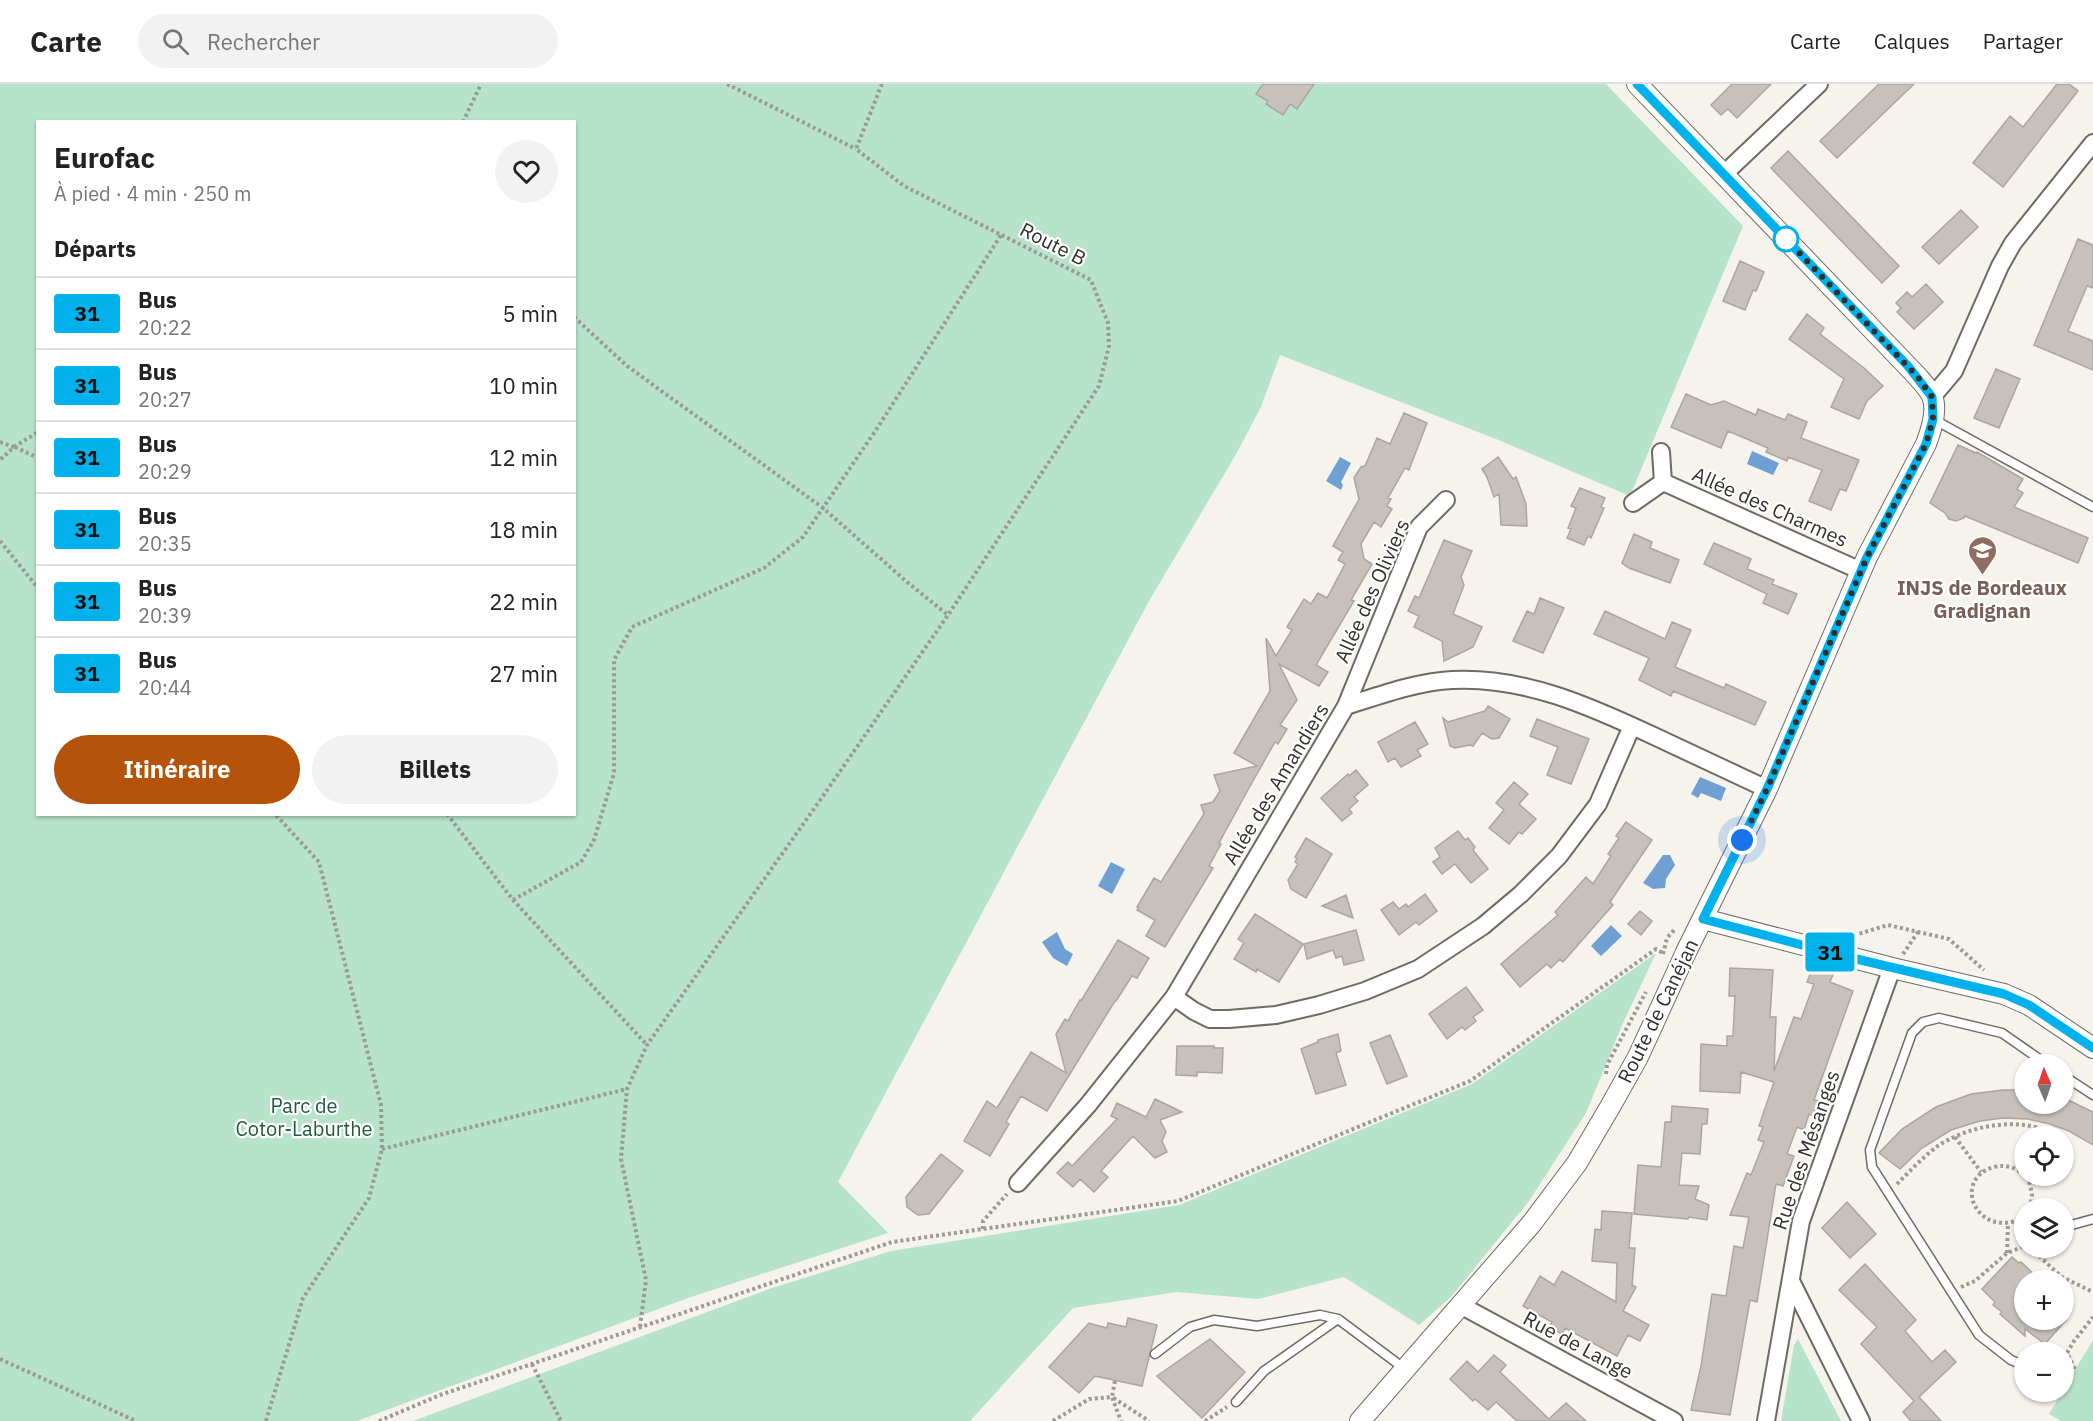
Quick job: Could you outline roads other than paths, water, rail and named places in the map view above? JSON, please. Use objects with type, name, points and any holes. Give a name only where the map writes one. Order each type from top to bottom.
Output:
[{"type":"street","points":[[1724,174],[1819,84]]},
{"type":"street","points":[[1645,87],[1724,174],[1917,376],[1932,397],[1954,371],[2000,266],[2013,243],[2093,143]]},
{"type":"street","name":"Route de Canéjan","points":[[1360,1421],[1532,1223],[1577,1163],[1638,1056],[1687,950],[1767,789],[1861,571],[1926,444],[1933,419],[1932,397]]},
{"type":"street","name":"Allée des Charmes","points":[[1661,452],[1663,482]]},
{"type":"street","name":"Allée des Charmes","points":[[1663,482],[1861,571]]},
{"type":"street","name":"Allée des Charmes","points":[[1633,503],[1663,482]]},
{"type":"street","name":"Allée des Oliviers","points":[[1346,706],[1419,527],[1446,500]]},
{"type":"street","name":"Allée des Amandiers","points":[[1018,1183],[1088,1105],[1174,997],[1346,706],[1395,690],[1432,682],[1455,680],[1539,690],[1565,698],[1632,726],[1767,789]]},
{"type":"street","points":[[1174,997],[1210,1019],[1229,1020],[1276,1015],[1365,991],[1418,969],[1483,926],[1521,894],[1559,856],[1598,804],[1632,726]]},
{"type":"street","points":[[1703,919],[1892,968],[1990,990],[2017,999],[2040,1011],[2093,1048]]},
{"type":"street","name":"Rue des Mésanges","points":[[1766,1421],[1801,1221],[1892,968]]},
{"type":"street","points":[[1791,1281],[1861,1421]]},
{"type":"street","name":"Rue de Lange","points":[[1462,1306],[1674,1421]]},
{"type":"lane","points":[[1933,419],[2093,507]]},
{"type":"lane","points":[[2014,1360],[1979,1335],[1872,1167],[1870,1150],[1912,1033],[1923,1022],[1939,1018],[2002,1034],[2032,1054]]},
{"type":"lane","points":[[2074,1083],[2093,1095]]},
{"type":"lane","points":[[2074,1224],[2093,1219]]},
{"type":"lane","points":[[1155,1354],[1190,1327],[1214,1320],[1257,1326],[1320,1315],[1338,1319],[1406,1370]]},
{"type":"lane","points":[[1236,1402],[1264,1371],[1338,1319]]},
{"type":"water","points":[[1752,451],[1779,463],[1773,475],[1747,464]]},
{"type":"water","points":[[1340,457],[1351,463],[1341,482],[1343,485],[1341,490],[1326,481]]},
{"type":"water","points":[[1700,777],[1726,788],[1721,801],[1701,793],[1698,798],[1691,794]]},
{"type":"water","points":[[1663,855],[1670,855],[1675,865],[1666,879],[1665,888],[1653,889],[1643,883]]},
{"type":"water","points":[[1111,862],[1125,869],[1112,894],[1098,886]]},
{"type":"water","points":[[1611,925],[1622,936],[1601,956],[1591,946]]},
{"type":"water","points":[[1057,932],[1065,949],[1073,954],[1067,966],[1053,958],[1042,942]]},
{"type":"place","name":"INJS de Bordeaux Gradignan","points":[[1982,576]]},
{"type":"park label","name":"Parc de Cotor-Laburthe","points":[[304,1118]]}]
